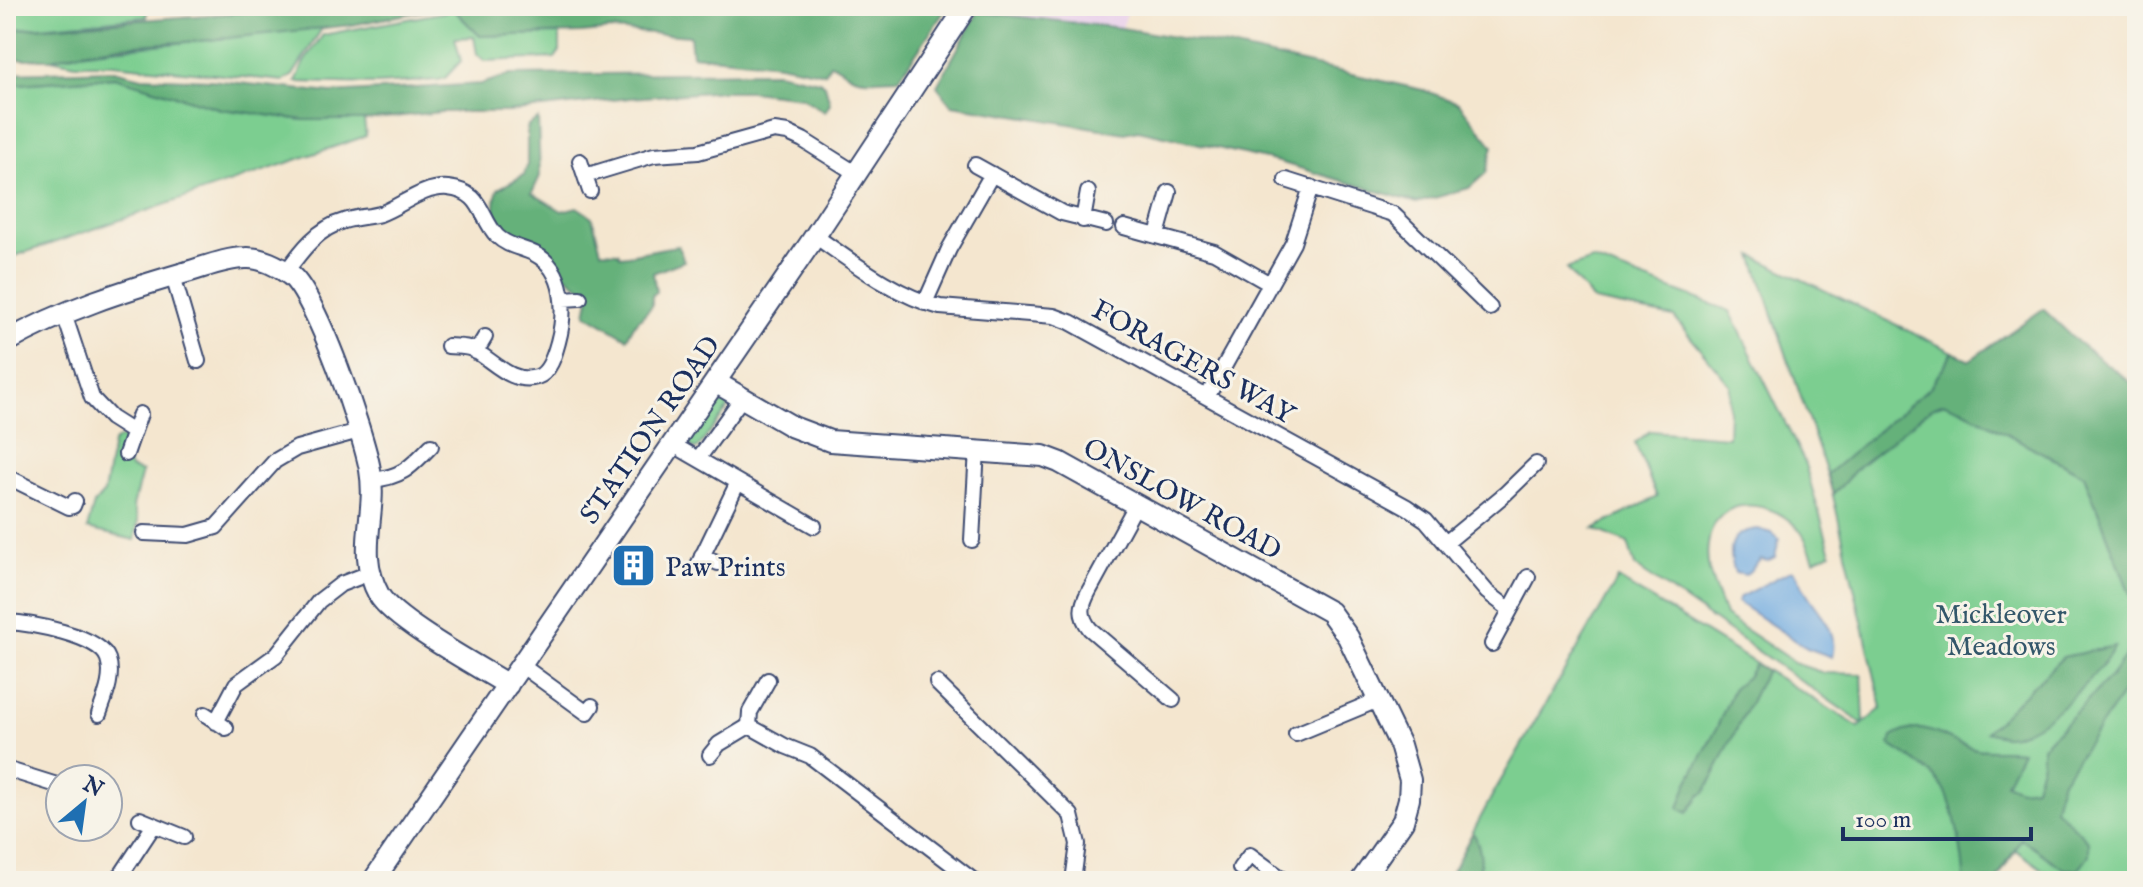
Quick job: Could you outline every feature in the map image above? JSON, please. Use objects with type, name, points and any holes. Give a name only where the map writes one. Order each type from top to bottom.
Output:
[{"type":"street","name":"STATION ROAD","points":[[373,881],[815,236],[967,6]]},
{"type":"street","points":[[585,176],[654,155],[698,152],[774,131],[803,140],[857,174]]},
{"type":"street","points":[[580,161],[590,191]]},
{"type":"street","points":[[975,165],[1062,213],[1106,224]]},
{"type":"street","points":[[925,303],[949,249],[992,174]]},
{"type":"street","points":[[1286,180],[1393,214],[1490,308]]},
{"type":"street","points":[[1207,397],[1293,243],[1311,187]]},
{"type":"street","points":[[286,272],[314,238],[331,226],[379,214],[429,190],[447,188],[464,193],[477,202],[494,232],[504,242],[535,254],[544,261],[559,283],[563,299],[562,326],[557,348],[540,376],[514,375],[468,348],[448,346]]},
{"type":"street","points":[[1083,220],[1088,192]]},
{"type":"street","points":[[1157,235],[1169,192]]},
{"type":"street","points":[[1124,227],[1214,252],[1270,284]]},
{"type":"street","name":"FORAGERS WAY","points":[[815,236],[902,293],[925,303],[940,307],[1054,316],[1070,322],[1407,507],[1426,520],[1487,592],[1509,609]]},
{"type":"street","points":[[6,342],[64,314],[173,276],[244,258],[260,260],[286,272],[299,283],[314,309],[359,431],[371,480],[366,544],[370,573],[384,602],[395,613],[508,685]]},
{"type":"street","points":[[173,276],[201,353]]},
{"type":"street","points":[[563,299],[580,298]]},
{"type":"street","points":[[64,314],[92,398],[111,418],[133,432]]},
{"type":"street","points":[[476,352],[485,337]]},
{"type":"street","name":"ONSLOW ROAD","points":[[715,382],[804,433],[830,441],[1043,456],[1330,612],[1343,627],[1405,757],[1410,790],[1403,821],[1361,881]]},
{"type":"street","points":[[698,459],[742,398]]},
{"type":"street","points":[[126,454],[140,414]]},
{"type":"street","points":[[144,533],[188,535],[216,527],[268,467],[284,455],[311,443],[359,431]]},
{"type":"street","points":[[672,444],[814,526]]},
{"type":"street","points":[[371,480],[401,474],[431,446]]},
{"type":"street","points":[[972,540],[966,523],[977,449]]},
{"type":"street","points":[[1447,542],[1536,464]]},
{"type":"street","points":[[6,476],[69,507],[75,501]]},
{"type":"street","points":[[718,563],[700,560],[738,482]]},
{"type":"street","points":[[1136,505],[1084,601],[1082,616],[1090,629],[1164,683],[1173,700]]},
{"type":"street","points":[[215,721],[236,684],[276,655],[319,601],[341,584],[370,573]]},
{"type":"street","points":[[1492,644],[1528,577]]},
{"type":"street","points":[[6,622],[59,631],[99,646],[109,664],[108,687],[99,714]]},
{"type":"street","points":[[521,665],[587,713],[592,706]]},
{"type":"street","points":[[749,726],[750,712],[768,680]]},
{"type":"street","points":[[937,683],[1071,815],[1078,844],[1073,881]]},
{"type":"street","points":[[1302,727],[1378,700]]},
{"type":"street","points":[[712,744],[749,726]]},
{"type":"street","points":[[749,726],[810,756],[974,881]]},
{"type":"street","points":[[835,775],[845,761]]},
{"type":"street","points":[[6,769],[44,781]]},
{"type":"street","points":[[117,881],[147,822],[184,837]]},
{"type":"street","points":[[1240,868],[1250,855],[1285,881]]},
{"type":"shaded area","points":[[982,6],[1129,6],[1122,28],[978,12]]},
{"type":"green space","points":[[6,6],[147,6],[147,17],[6,30]]},
{"type":"green space","points":[[255,6],[306,6],[312,9],[348,6],[948,6],[899,78],[857,78],[830,64],[825,73],[779,64],[692,55],[690,36],[612,30],[480,36],[452,8],[443,7],[352,25],[121,46],[51,59],[6,59],[6,30],[248,12]]},
{"type":"green space","points":[[452,8],[480,36],[560,34],[560,51],[555,58],[485,61],[477,54],[474,37],[455,38],[461,61],[445,78],[438,80],[377,84],[296,82],[304,62],[323,35],[445,12]]},
{"type":"green space","points":[[978,12],[1122,28],[1227,46],[1423,90],[1459,103],[1493,146],[1486,173],[1469,188],[1417,203],[1279,162],[1138,130],[1125,133],[952,105],[937,86]]},
{"type":"green space","points":[[326,27],[321,30],[293,75],[284,81],[113,64],[76,64],[51,59],[106,50]]},
{"type":"green space","points":[[114,70],[142,77],[211,80],[331,93],[481,84],[510,75],[777,72],[819,81],[825,85],[830,103],[825,112],[801,97],[723,91],[508,112],[441,112],[364,120],[304,120],[221,109],[115,77],[6,85],[6,73]]},
{"type":"green space","points":[[115,77],[221,109],[304,120],[364,120],[366,136],[6,259],[6,85]]},
{"type":"green space","points":[[538,119],[540,176],[532,193],[562,211],[577,207],[592,217],[601,251],[618,252],[620,256],[678,246],[684,261],[653,273],[656,292],[652,296],[652,306],[634,325],[627,338],[586,314],[590,294],[565,275],[539,247],[509,235],[497,220],[495,201],[498,189],[524,175],[528,125]]},
{"type":"green space","name":"Mickleover Meadows","points":[[1753,256],[1953,352],[1931,386],[1961,409],[2084,475],[2134,603],[2137,602],[2137,881],[2059,881],[2016,850],[1996,881],[1447,881],[1493,794],[1618,579],[1859,727],[1863,724],[1635,566],[1628,543],[1594,529],[1657,497],[1635,443],[1650,431],[1728,437],[1730,385],[1674,317],[1594,301],[1566,269],[1593,260],[1730,311],[1804,461],[1831,553],[1814,560],[1801,532],[1776,512],[1747,506],[1733,508],[1721,515],[1713,528],[1707,555],[1725,616],[1797,664],[1824,673],[1862,674],[1864,723],[1882,708],[1830,483]]},
{"type":"green space","points":[[2043,309],[2078,342],[2137,387],[2137,602],[2134,604],[2084,475],[1945,403],[1933,407],[1859,466],[1833,495],[1827,474],[1931,386],[1953,352],[1970,360]]},
{"type":"green space","points":[[717,396],[729,398],[731,404],[697,449],[685,444],[684,435]]},
{"type":"green space","points":[[119,438],[126,438],[122,452],[130,468],[142,472],[133,506],[138,521],[135,540],[87,529],[94,504],[104,493],[113,443]]},
{"type":"green space","points":[[2137,627],[2137,686],[2131,682],[2061,782],[2055,808],[2089,842],[2089,855],[2078,870],[2064,869],[2021,839],[1996,881],[1964,881],[1958,834],[1944,789],[1927,770],[1890,745],[1892,737],[1904,731],[1925,730],[1977,749],[2022,751],[2006,783],[2019,789],[2035,787],[2042,761],[2042,747],[2112,675],[2127,654]]},
{"type":"green space","points":[[2115,646],[2085,684],[2044,720],[2013,735],[1986,732],[2063,657]]},
{"type":"green space","points":[[1755,664],[1766,670],[1705,793],[1687,813],[1679,808],[1688,782],[1715,732],[1733,689],[1747,677]]},
{"type":"green space","points":[[1473,832],[1480,856],[1476,881],[1447,881]]},
{"type":"water","points":[[1758,529],[1772,533],[1779,539],[1775,557],[1767,561],[1761,559],[1746,575],[1735,573],[1731,556],[1733,543],[1741,534]]},
{"type":"water","points":[[1792,570],[1830,630],[1833,638],[1832,657],[1807,648],[1737,602],[1740,597]]},
{"type":"place","name":"Paw Prints","points":[[634,566]]}]
